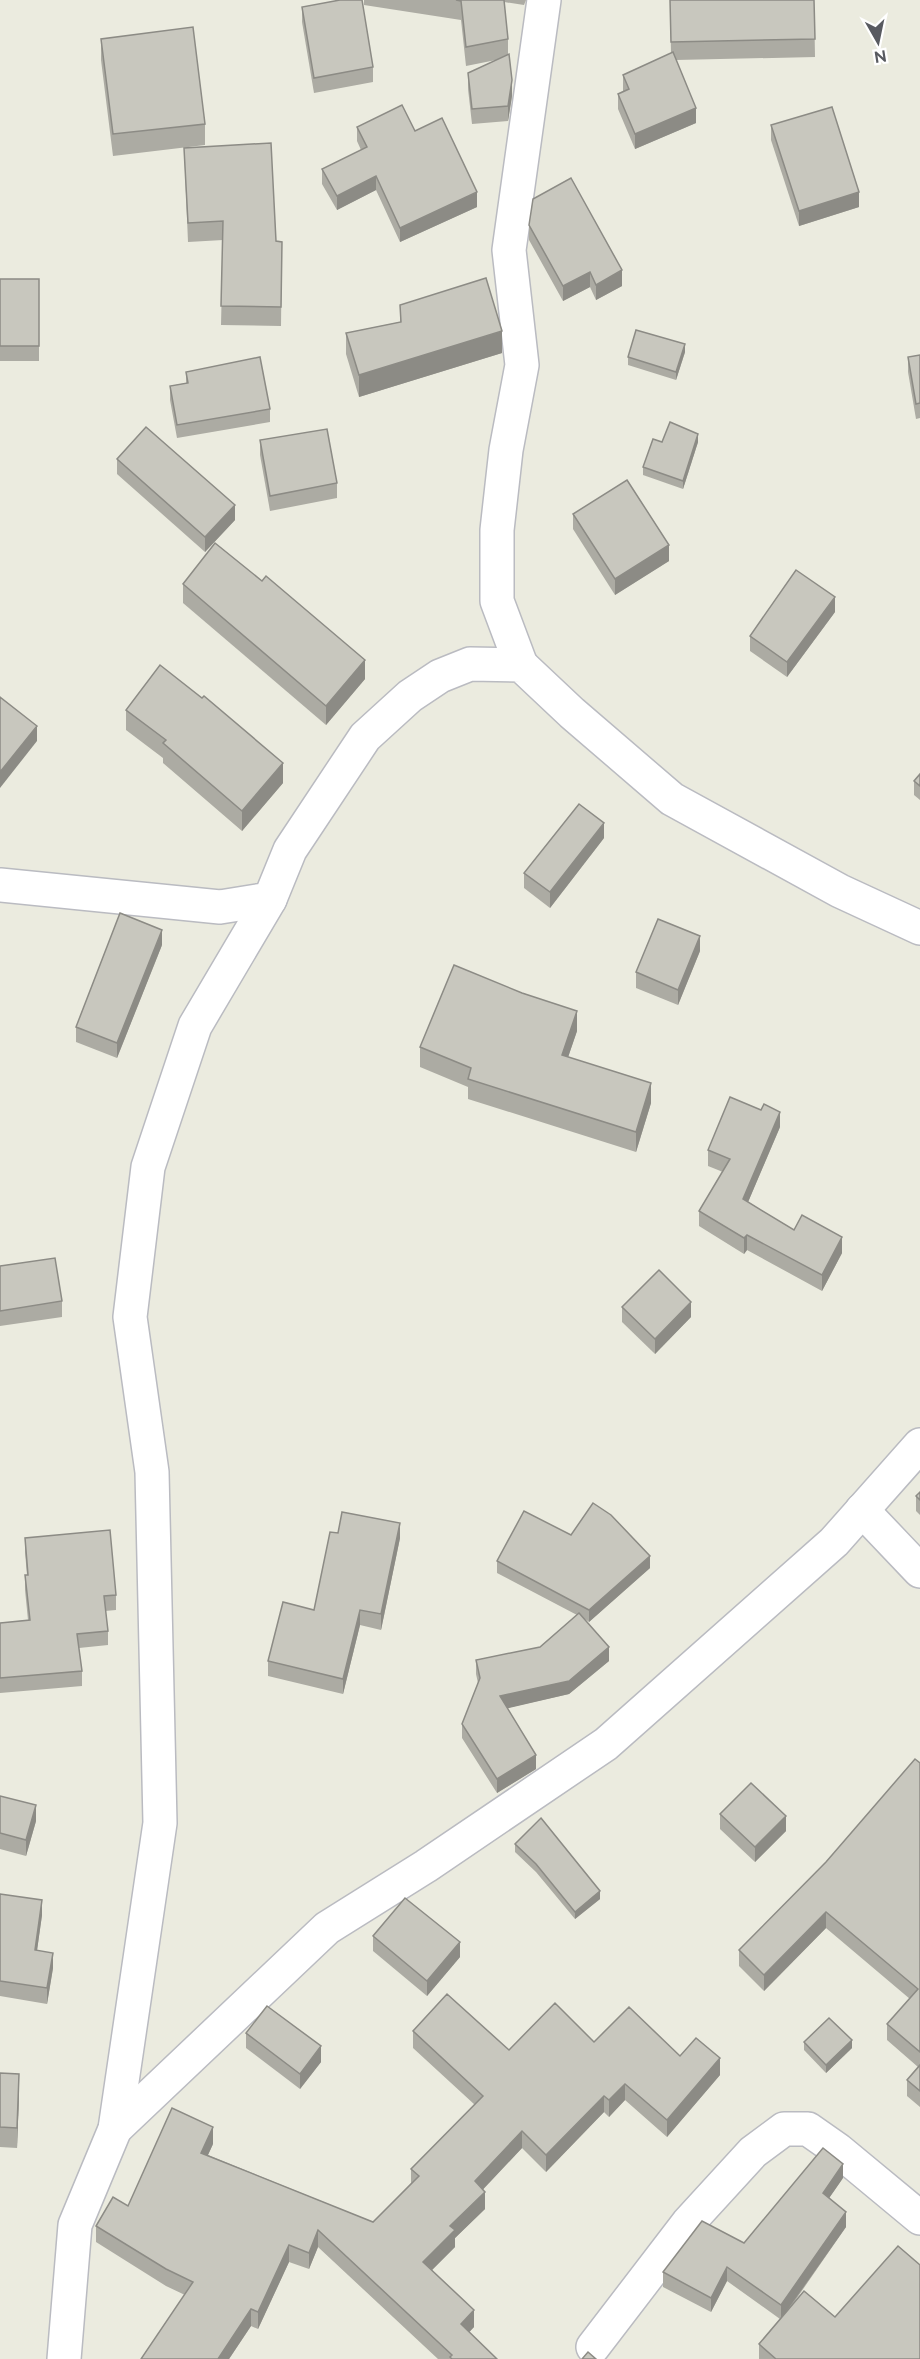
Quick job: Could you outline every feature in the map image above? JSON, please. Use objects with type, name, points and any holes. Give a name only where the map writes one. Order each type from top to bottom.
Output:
[{"type":"street","points":[[544,0],[509,250],[522,365],[506,450],[497,530],[496,601],[521,665],[572,713],[672,799],[840,891],[920,928]]},
{"type":"street","points":[[64,2359],[75,2225],[115,2129],[160,1823],[152,1472],[130,1317],[148,1167],[195,1026],[270,899],[290,850],[365,737],[410,696],[440,676],[470,664],[521,665]]},
{"type":"street","points":[[0,885],[220,907],[270,899]]},
{"type":"street","points":[[115,2129],[327,1928],[426,1866],[606,1744],[834,1542],[920,1444]]},
{"type":"street","points":[[862,1510],[920,1571]]},
{"type":"street","points":[[593,2347],[688,2223],[753,2152],[784,2129],[808,2129],[920,2218]]},
{"type":"building","points":[[340,0],[362,0],[373,67],[314,78],[302,7]]},
{"type":"building","points":[[456,0],[504,0],[508,39],[466,47],[461,1]]},
{"type":"building","points":[[670,0],[814,0],[815,39],[671,42]]},
{"type":"building","points":[[193,27],[205,124],[113,134],[101,39]]},
{"type":"building","points":[[673,52],[696,108],[635,134],[618,94],[629,89],[623,75]]},
{"type":"building","points":[[509,54],[512,80],[508,106],[472,109],[468,73]]},
{"type":"building","points":[[402,105],[415,131],[442,118],[477,192],[400,228],[376,176],[337,196],[322,169],[367,147],[357,127]]},
{"type":"building","points":[[832,107],[859,192],[799,211],[771,125]]},
{"type":"building","points":[[271,143],[276,241],[282,242],[281,307],[221,306],[223,221],[188,223],[184,148]]},
{"type":"building","points":[[571,178],[622,270],[596,285],[590,272],[563,286],[529,225],[533,199]]},
{"type":"building","points":[[486,278],[502,331],[359,375],[346,333],[401,322],[400,305]]},
{"type":"building","points":[[0,279],[39,279],[39,346],[0,346]]},
{"type":"building","points":[[636,330],[685,344],[676,372],[628,357]]},
{"type":"building","points":[[920,355],[920,403],[916,404],[908,357]]},
{"type":"building","points":[[260,357],[270,409],[177,425],[170,386],[188,383],[186,372]]},
{"type":"building","points":[[670,422],[698,434],[683,481],[643,467],[653,439],[662,442]]},
{"type":"building","points":[[146,427],[235,505],[205,537],[117,459]]},
{"type":"building","points":[[327,429],[337,483],[270,496],[260,440]]},
{"type":"building","points":[[627,480],[669,545],[615,579],[573,514]]},
{"type":"building","points":[[215,543],[262,581],[266,576],[365,660],[326,706],[183,584]]},
{"type":"building","points":[[796,570],[835,597],[787,662],[750,636]]},
{"type":"building","points":[[160,665],[202,698],[204,696],[283,763],[242,811],[163,743],[166,740],[126,710]]},
{"type":"building","points":[[0,697],[37,726],[0,772]]},
{"type":"building","points":[[920,774],[920,786],[914,781]]},
{"type":"building","points":[[579,804],[604,823],[550,892],[524,873]]},
{"type":"building","points":[[120,913],[162,930],[117,1043],[76,1027]]},
{"type":"building","points":[[658,919],[700,936],[678,990],[636,972]]},
{"type":"building","points":[[454,965],[522,993],[577,1011],[562,1055],[651,1083],[636,1132],[468,1079],[471,1068],[420,1047]]},
{"type":"building","points":[[730,1097],[761,1110],[764,1104],[780,1112],[743,1199],[794,1230],[802,1215],[842,1237],[822,1275],[747,1235],[744,1238],[699,1211],[730,1159],[708,1150]]},
{"type":"building","points":[[55,1258],[62,1301],[0,1311],[0,1266]]},
{"type":"building","points":[[659,1270],[691,1302],[655,1339],[622,1307]]},
{"type":"building","points":[[593,1503],[611,1515],[650,1556],[589,1610],[497,1561],[524,1511],[571,1535]]},
{"type":"building","points":[[342,1512],[400,1523],[381,1614],[360,1610],[343,1679],[268,1661],[283,1602],[314,1610],[330,1532],[338,1533]]},
{"type":"building","points":[[110,1530],[116,1595],[104,1596],[108,1631],[77,1634],[82,1671],[0,1678],[0,1623],[30,1620],[25,1575],[28,1575],[25,1538]]},
{"type":"building","points":[[579,1613],[609,1647],[569,1681],[500,1696],[536,1755],[497,1779],[462,1724],[480,1678],[476,1660],[540,1647]]},
{"type":"building","points":[[915,1759],[920,1763],[920,2052],[887,2024],[918,1989],[826,1912],[764,1975],[739,1950],[826,1862]]},
{"type":"building","points":[[751,1783],[786,1816],[755,1847],[720,1814]]},
{"type":"building","points":[[0,1796],[36,1805],[26,1840],[0,1833]]},
{"type":"building","points":[[541,1818],[600,1891],[575,1912],[536,1864],[515,1844]]},
{"type":"building","points":[[0,1894],[42,1900],[35,1950],[53,1953],[47,1988],[0,1981]]},
{"type":"building","points":[[405,1898],[460,1942],[427,1981],[373,1936]]},
{"type":"building","points":[[447,1994],[509,2050],[555,2003],[594,2042],[629,2007],[680,2056],[696,2038],[720,2058],[667,2120],[625,2084],[609,2100],[604,2096],[546,2155],[522,2131],[475,2181],[485,2192],[450,2226],[455,2230],[423,2262],[474,2310],[461,2324],[497,2359],[452,2359],[450,2357],[452,2355],[318,2230],[309,2253],[289,2245],[258,2312],[251,2309],[218,2359],[141,2359],[193,2282],[166,2269],[96,2226],[113,2197],[128,2206],[172,2108],[213,2127],[201,2153],[373,2222],[419,2176],[411,2169],[483,2096],[413,2031]]},
{"type":"building","points":[[267,2006],[321,2046],[300,2074],[246,2033]]},
{"type":"building","points":[[829,2018],[852,2040],[826,2065],[804,2042]]},
{"type":"building","points":[[920,2065],[920,2091],[907,2080]]},
{"type":"building","points":[[0,2073],[19,2074],[17,2128],[0,2127]]},
{"type":"building","points":[[823,2148],[843,2164],[823,2193],[846,2212],[781,2305],[727,2267],[711,2298],[663,2272],[702,2221],[744,2243]]},
{"type":"building","points":[[898,2246],[920,2265],[920,2359],[776,2359],[759,2344],[804,2291],[835,2317]]},
{"type":"building","points":[[588,2352],[596,2359],[582,2359]]}]
